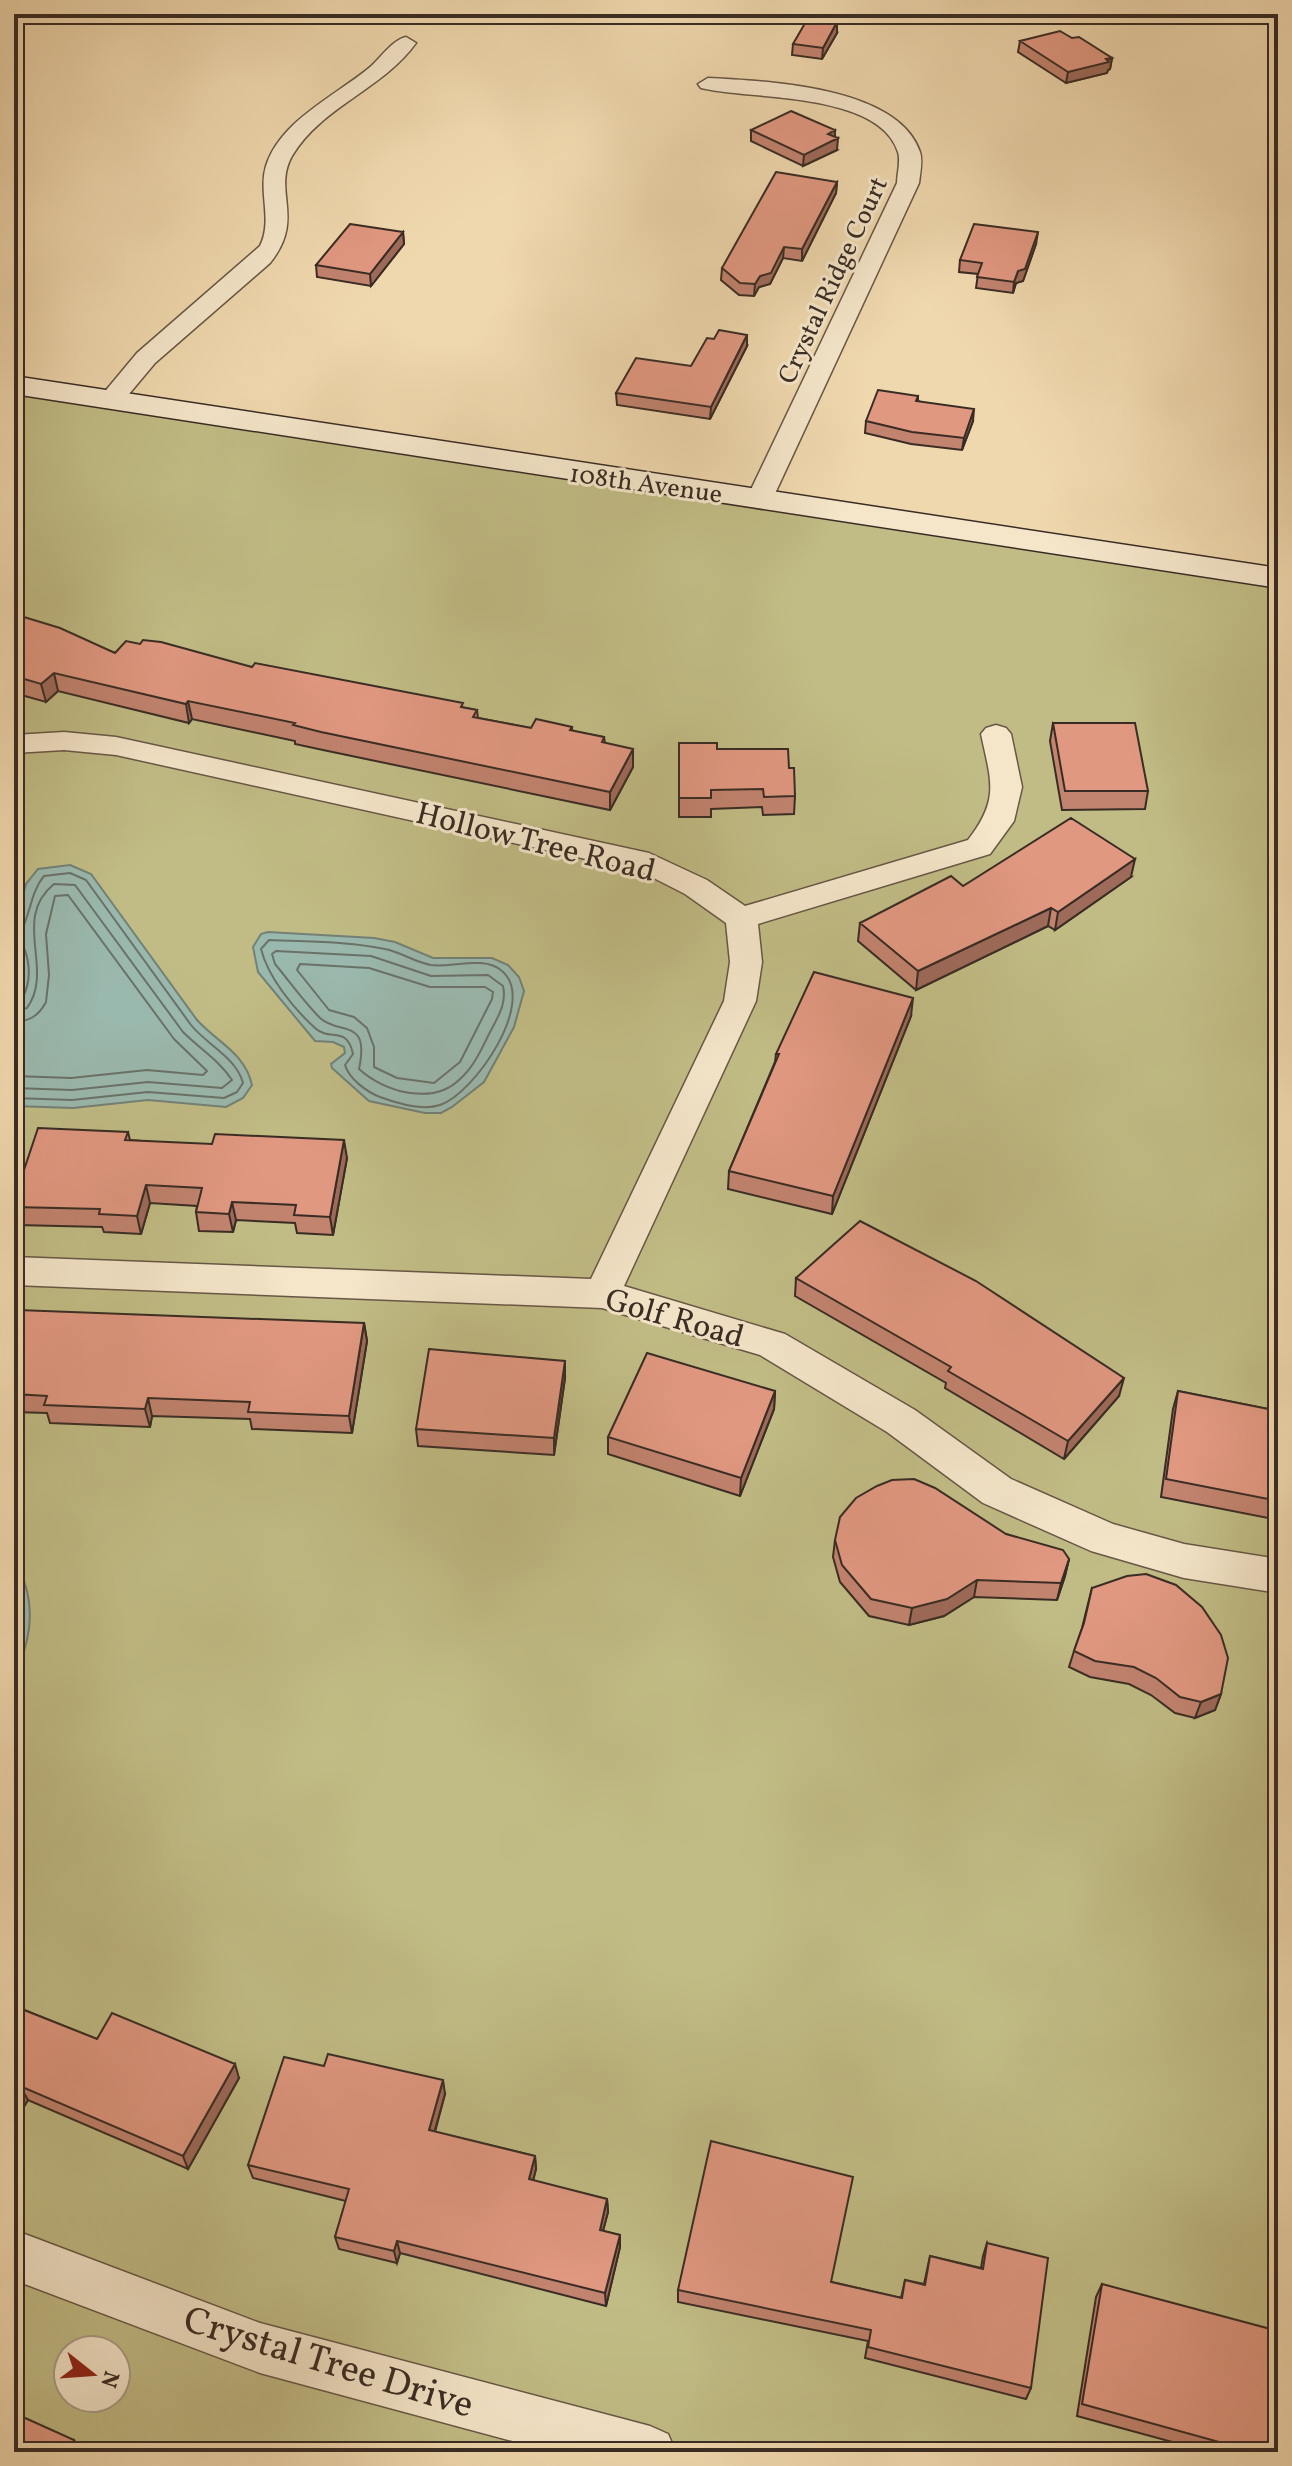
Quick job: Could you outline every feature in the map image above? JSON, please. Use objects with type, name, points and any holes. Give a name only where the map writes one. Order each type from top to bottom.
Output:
[{"type":"street","points":[[110,401],[146,358],[260,260],[274,241],[278,224],[274,174],[281,156],[321,114],[390,64],[406,43]]},
{"type":"street","name":"Crystal Ridge Court","points":[[708,84],[808,93],[851,106],[881,120],[896,132],[907,144],[912,162],[908,183],[759,500]]},
{"type":"street","name":"108th Avenue","points":[[14,385],[1278,578]]},
{"type":"street","points":[[602,1294],[740,1001],[746,962],[741,918],[979,847],[999,821],[1007,787],[996,734]]},
{"type":"street","name":"Hollow Tree Road","points":[[14,744],[64,741],[116,746],[649,863],[696,887],[741,918]]},
{"type":"street","name":"Golf Road","points":[[14,1271],[602,1294],[772,1344],[901,1421],[997,1491],[1105,1539],[1184,1561],[1278,1576]]},
{"type":"street","name":"Crystal Tree Drive","points":[[14,2255],[260,2348],[650,2452]]},
{"type":"shaded area","points":[[14,389],[1278,578],[1278,2452],[14,2452]]},
{"type":"water","points":[[70,865],[91,874],[197,1020],[237,1056],[252,1085],[243,1098],[226,1107],[148,1100],[73,1108],[14,1106],[14,1004],[21,972],[17,938],[20,907],[26,884],[38,869]]},
{"type":"water","points":[[261,934],[374,938],[395,942],[433,958],[492,958],[508,965],[519,977],[524,991],[514,1027],[484,1082],[441,1113],[425,1113],[369,1101],[332,1068],[331,1064],[345,1053],[344,1047],[333,1042],[315,1041],[258,972],[253,947]]},
{"type":"water","points":[[14,1559],[26,1589],[30,1618],[25,1647],[14,1676]]},
{"type":"building","points":[[808,18],[837,22],[823,48],[793,44]]},
{"type":"building","points":[[1060,31],[1072,38],[1079,37],[1112,58],[1106,59],[1109,62],[1068,72],[1020,41]]},
{"type":"building","points":[[791,111],[835,130],[828,134],[838,138],[804,155],[751,130]]},
{"type":"building","points":[[776,172],[837,182],[802,249],[784,247],[771,273],[760,276],[755,284],[740,283],[722,268]]},
{"type":"building","points":[[350,224],[403,232],[370,274],[316,265]]},
{"type":"building","points":[[974,224],[1038,232],[1025,269],[1018,271],[1014,282],[977,277],[982,263],[960,260]]},
{"type":"building","points":[[719,330],[747,335],[711,407],[616,393],[636,358],[691,366],[707,338],[714,339]]},
{"type":"building","points":[[878,390],[918,396],[916,401],[974,409],[964,438],[912,432],[866,421]]},
{"type":"building","points":[[14,614],[60,628],[115,653],[126,641],[140,644],[143,640],[161,642],[252,667],[255,663],[463,703],[461,707],[477,710],[473,717],[531,728],[536,719],[572,727],[570,730],[604,737],[602,742],[633,749],[610,792],[321,732],[293,725],[295,723],[188,701],[186,704],[54,673],[41,684],[14,676]]},
{"type":"building","points":[[1053,723],[1135,723],[1148,791],[1065,791]]},
{"type":"building","points":[[679,743],[717,743],[717,749],[788,749],[789,768],[794,768],[795,796],[764,797],[763,789],[711,790],[711,798],[679,798]]},
{"type":"building","points":[[1071,818],[1135,859],[1058,912],[1051,908],[918,971],[860,923],[951,876],[963,886]]},
{"type":"building","points":[[814,972],[913,998],[833,1196],[729,1171],[779,1054],[776,1054]]},
{"type":"building","points":[[38,1128],[128,1132],[125,1140],[212,1144],[215,1134],[344,1140],[330,1217],[294,1215],[296,1205],[232,1202],[229,1214],[196,1212],[202,1188],[146,1185],[137,1216],[99,1214],[100,1209],[14,1207]]},
{"type":"building","points":[[860,1221],[976,1281],[1124,1378],[1068,1441],[948,1371],[951,1367],[796,1278]]},
{"type":"building","points":[[18,1310],[364,1323],[349,1416],[248,1412],[250,1402],[148,1398],[145,1409],[44,1405],[47,1396],[14,1394],[14,1326]]},
{"type":"building","points":[[429,1349],[565,1361],[554,1438],[416,1429]]},
{"type":"building","points":[[647,1353],[775,1391],[741,1478],[608,1437]]},
{"type":"building","points":[[1178,1391],[1278,1411],[1278,1501],[1166,1479]]},
{"type":"building","points":[[914,1479],[935,1488],[1006,1534],[1063,1550],[1069,1559],[1061,1583],[977,1580],[947,1599],[912,1608],[871,1599],[842,1565],[835,1540],[840,1517],[856,1498],[877,1486],[892,1480]]},
{"type":"building","points":[[1146,1574],[1176,1585],[1202,1607],[1221,1635],[1228,1658],[1221,1694],[1201,1702],[1180,1697],[1156,1678],[1134,1667],[1095,1661],[1074,1651],[1092,1588],[1127,1576]]},
{"type":"building","points":[[14,2006],[97,2039],[112,2013],[235,2064],[183,2156],[20,2086],[14,2098]]},
{"type":"building","points":[[328,2054],[443,2080],[429,2130],[535,2156],[529,2179],[607,2199],[600,2230],[620,2235],[605,2293],[397,2241],[394,2251],[335,2237],[349,2189],[248,2165],[284,2057],[324,2066]]},
{"type":"building","points":[[711,2141],[853,2177],[831,2282],[902,2298],[905,2280],[925,2285],[930,2256],[983,2269],[987,2243],[1048,2258],[1031,2388],[868,2347],[871,2330],[678,2290]]},
{"type":"building","points":[[1102,2284],[1278,2331],[1278,2452],[1255,2452],[1082,2404]]},
{"type":"building","points":[[14,2413],[74,2440],[68,2452],[14,2452]]}]
